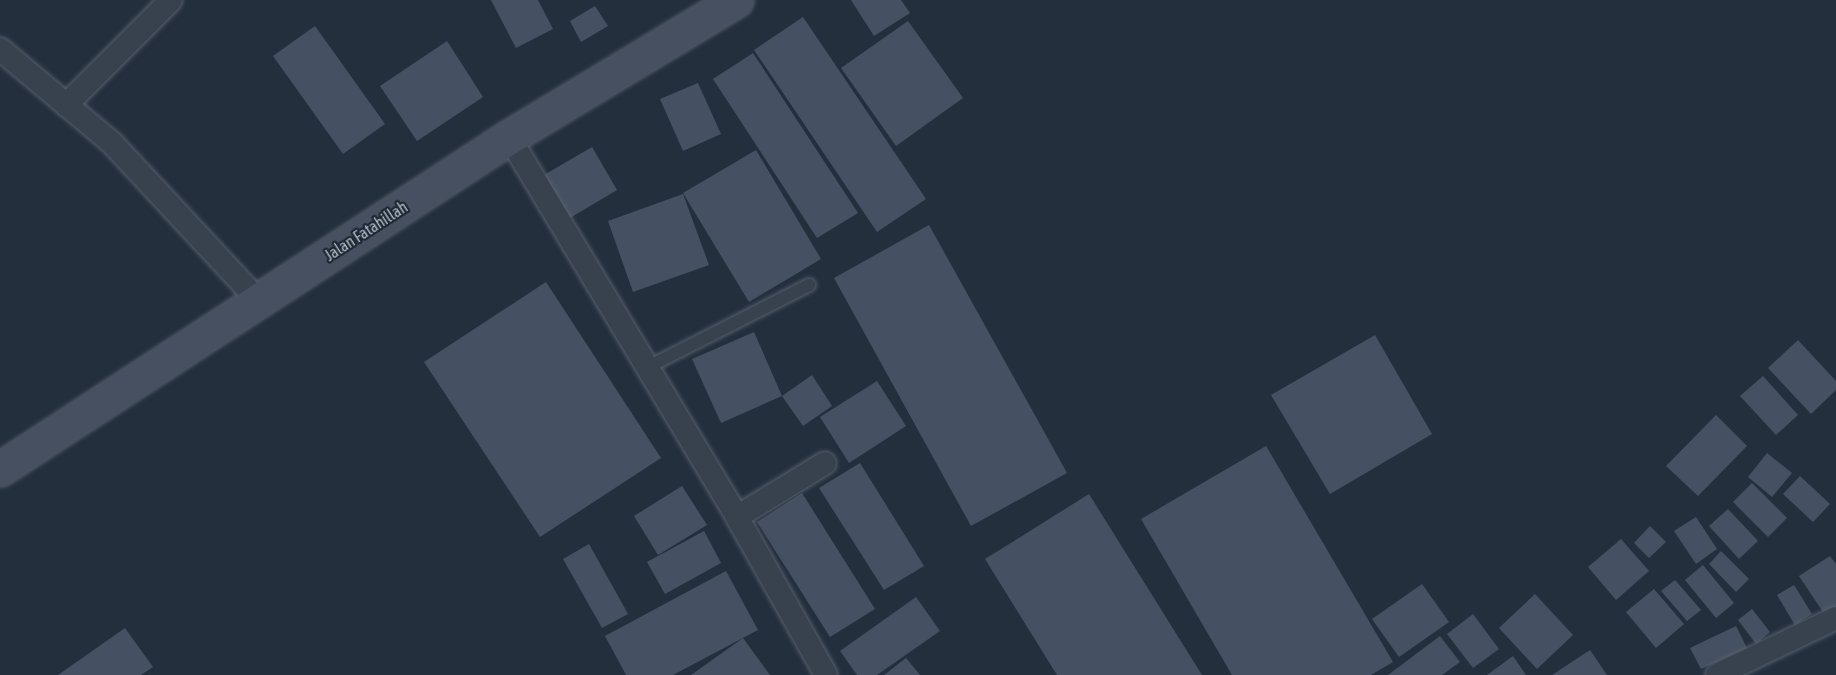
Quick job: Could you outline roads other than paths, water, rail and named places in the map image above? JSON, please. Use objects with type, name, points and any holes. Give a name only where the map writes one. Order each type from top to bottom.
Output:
[{"type":"street","points":[[66,105],[171,0]]},
{"type":"street","name":"Jalan Fatahillah","points":[[0,469],[509,137],[736,0]]},
{"type":"street","points":[[0,49],[112,144],[259,301]]},
{"type":"street","points":[[509,137],[737,517],[826,675]]},
{"type":"street","points":[[737,517],[825,463]]},
{"type":"street","points":[[1717,675],[1836,618]]},
{"type":"lane","points":[[648,367],[809,285]]}]
